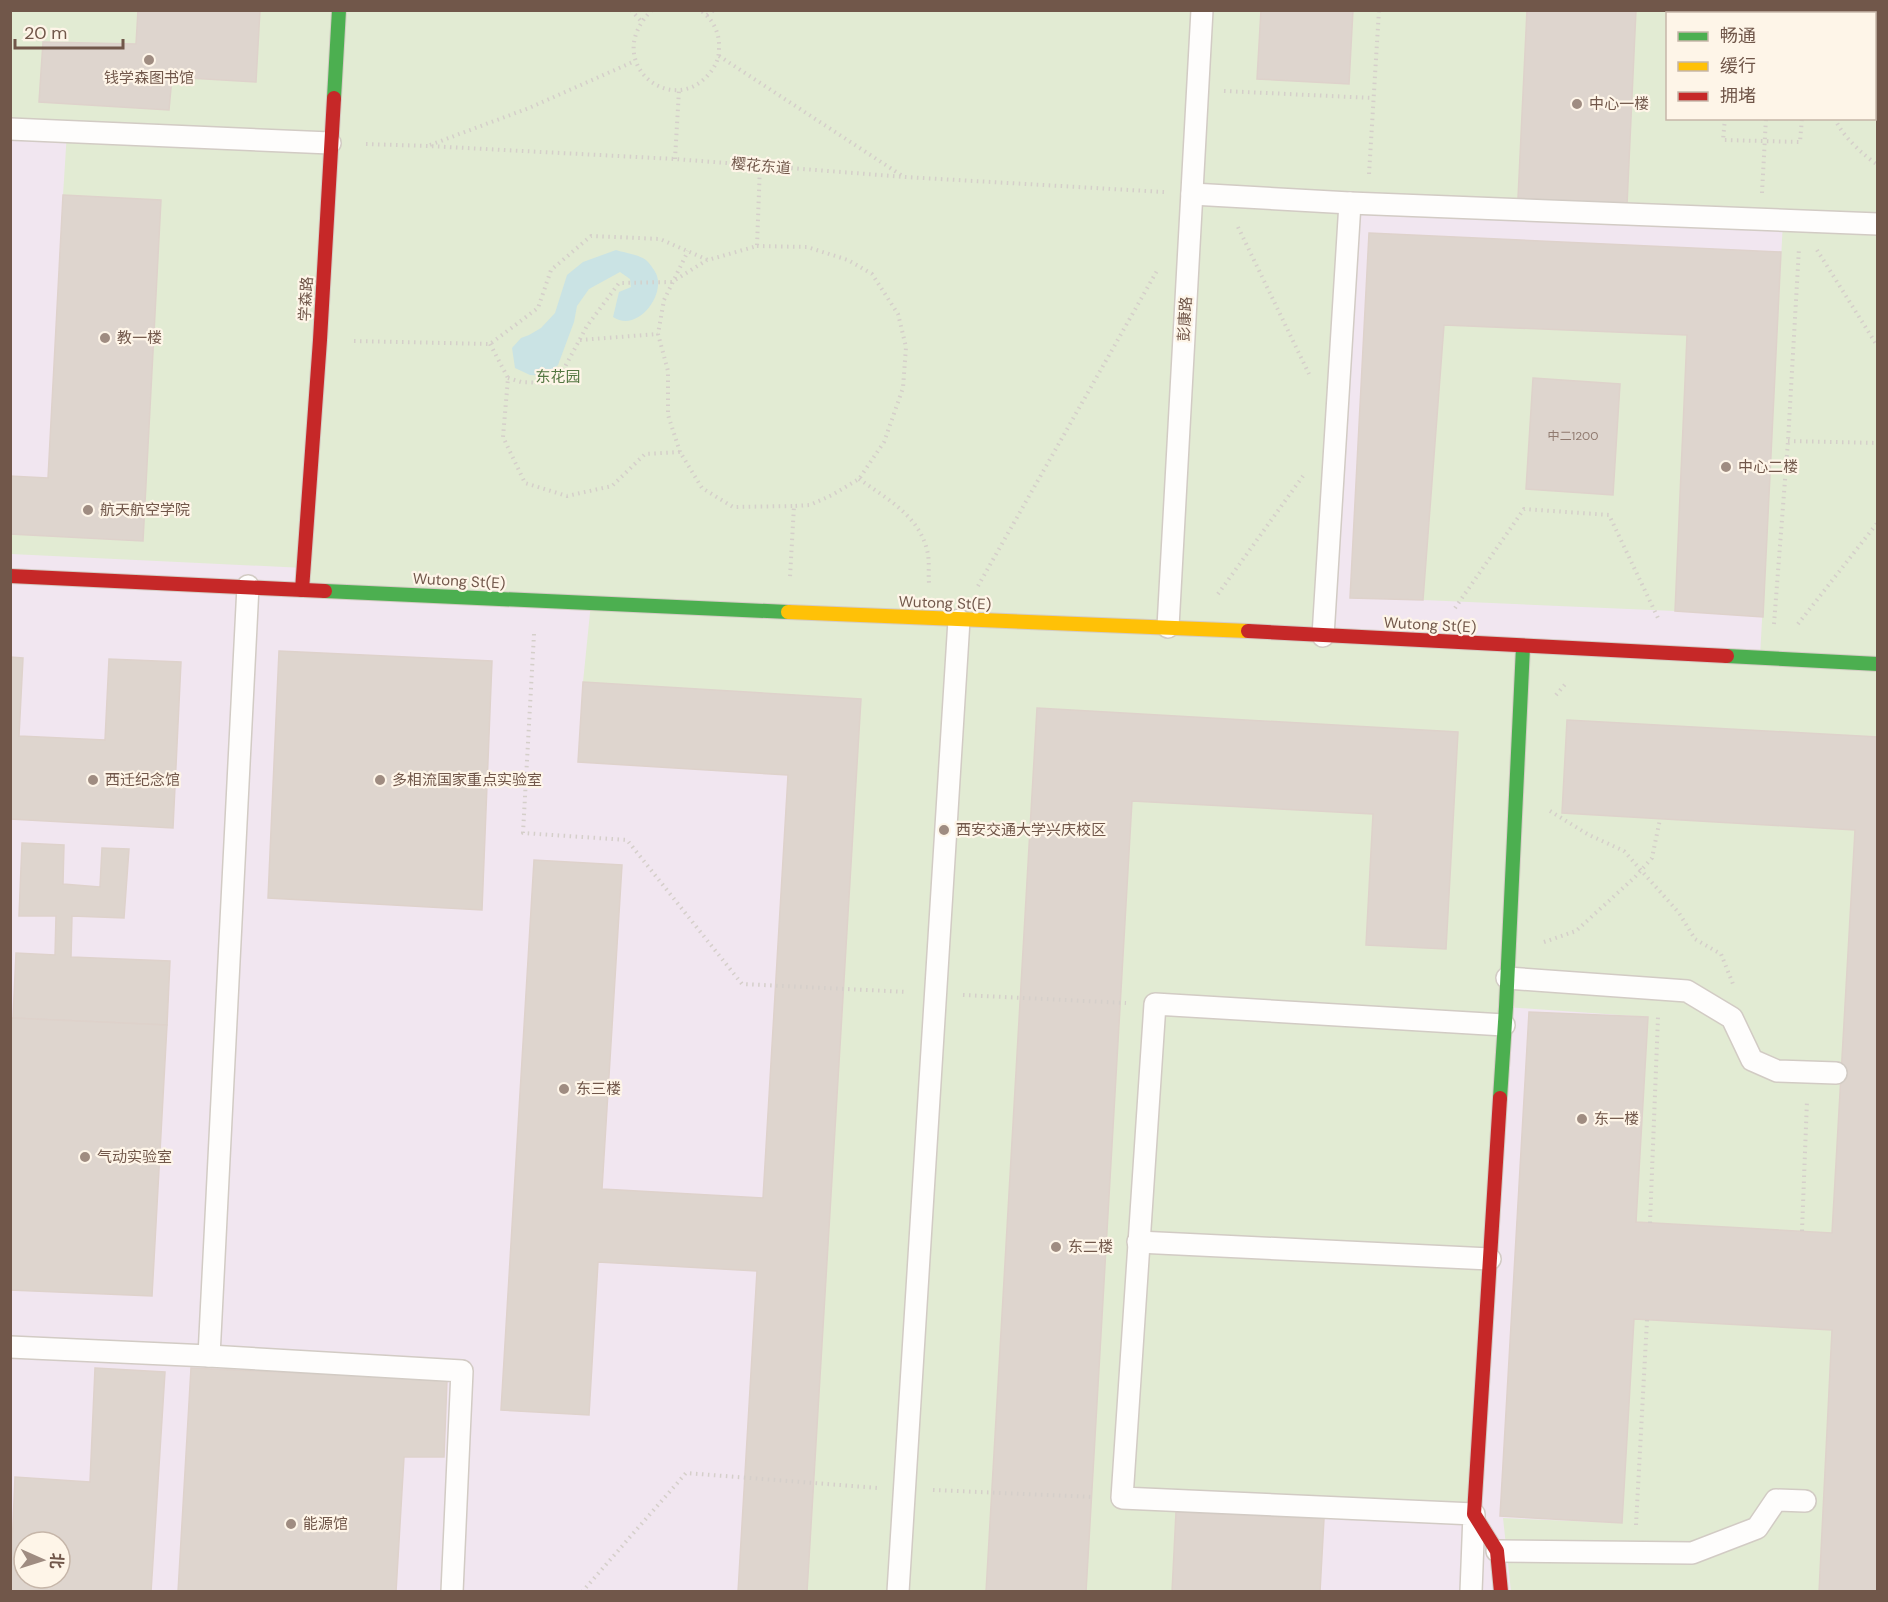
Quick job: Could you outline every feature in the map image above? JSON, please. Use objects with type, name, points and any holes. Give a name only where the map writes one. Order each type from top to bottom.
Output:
[{"type":"street","name":"学森路","points":[[302,590],[320,340],[339,10]]},
{"type":"street","name":"Wutong St(E)","points":[[10,576],[248,585],[302,590],[930,619],[1168,627],[1878,664]]},
{"type":"street","points":[[1501,1592],[1497,1551],[1474,1514],[1507,978],[1523,647]]},
{"type":"lane","name":"彭康路","points":[[1168,627],[1202,10]]},
{"type":"lane","points":[[10,129],[330,143]]},
{"type":"lane","points":[[1192,194],[1878,224]]},
{"type":"lane","points":[[1323,636],[1358,203]]},
{"type":"lane","points":[[209,1356],[248,585]]},
{"type":"lane","points":[[897,1592],[959,620]]},
{"type":"lane","points":[[1507,978],[1687,991],[1732,1018],[1752,1060],[1776,1071],[1836,1073]]},
{"type":"lane","points":[[1471,1592],[1474,1514],[1122,1498],[1155,1004],[1504,1025]]},
{"type":"lane","points":[[1138,1242],[1490,1259]]},
{"type":"lane","points":[[10,1347],[462,1371],[452,1592]]},
{"type":"lane","points":[[1497,1551],[1692,1554],[1757,1528],[1776,1500],[1805,1501]]},
{"type":"path","points":[[631,10],[641,21]]},
{"type":"path","points":[[652,10],[641,21],[635,34],[633,48],[635,62],[642,74],[652,83],[665,89],[679,90],[693,87],[705,79],[719,56],[720,42],[716,28],[707,15],[700,10]]},
{"type":"path","points":[[707,15],[714,10]]},
{"type":"path","points":[[1358,203],[1373,98],[1379,10]]},
{"type":"path","points":[[719,56],[905,177]]},
{"type":"path","points":[[428,146],[529,108],[635,62]]},
{"type":"path","points":[[1197,89],[1373,98]]},
{"type":"path","points":[[675,159],[679,90]]},
{"type":"path","points":[[1725,120],[1723,140],[1765,142],[1800,142],[1802,120]]},
{"type":"path","points":[[1761,220],[1766,120]]},
{"type":"path","points":[[1835,120],[1867,158],[1878,165]]},
{"type":"path","name":"樱花东道","points":[[330,143],[675,159],[905,177],[1192,194]]},
{"type":"path","points":[[757,246],[760,165]]},
{"type":"path","points":[[1223,196],[1310,377]]},
{"type":"path","points":[[320,340],[490,344],[538,308],[551,270],[591,236],[660,239],[708,260]]},
{"type":"path","points":[[1812,243],[1878,347]]},
{"type":"path","points":[[508,378],[521,382],[545,383],[560,376],[587,326],[619,283],[672,282],[708,260],[757,246],[807,247],[848,260],[872,274],[898,314],[906,347],[903,388],[884,442],[859,479],[810,505],[794,506],[733,507],[702,488],[680,452],[668,415],[668,371],[658,334],[664,300],[672,282],[688,251]]},
{"type":"path","points":[[1771,659],[1788,441],[1799,246]]},
{"type":"path","points":[[959,620],[1161,262]]},
{"type":"path","points":[[579,340],[658,334]]},
{"type":"path","points":[[490,344],[508,378],[503,437],[525,483],[567,496],[612,486],[645,454],[680,452]]},
{"type":"path","points":[[1788,441],[1878,443]]},
{"type":"path","points":[[1194,629],[1309,468]]},
{"type":"path","points":[[859,479],[895,504],[919,527],[928,551],[930,619]]},
{"type":"path","points":[[788,612],[794,506]]},
{"type":"path","points":[[1432,642],[1524,509],[1609,515],[1676,653]]},
{"type":"path","points":[[1771,659],[1878,522]]},
{"type":"path","points":[[535,601],[523,832],[627,840],[742,984],[1155,1004]]},
{"type":"path","points":[[1517,785],[1528,801],[1555,813],[1589,836],[1624,851],[1679,913],[1695,939],[1721,954],[1732,981],[1734,1023]]},
{"type":"path","points":[[1507,978],[1546,941],[1578,930],[1641,871],[1652,858],[1660,819]]},
{"type":"path","points":[[1650,1223],[1659,989]]},
{"type":"path","points":[[1802,1231],[1808,1072]]},
{"type":"path","points":[[1635,1552],[1647,1320]]},
{"type":"path","points":[[582,1592],[686,1473],[905,1490],[1122,1498]]},
{"type":"shaded area","name":"西安交通大学兴庆校区","points":[[11,11],[1877,11],[1877,1591],[11,1591]]},
{"type":"green space","name":"东花园","points":[[11,11],[138,11],[136,44],[43,42],[39,102],[172,77],[256,81],[260,11],[1527,11],[1522,125],[1529,11],[1877,11],[1877,737],[1568,720],[1562,813],[1855,830],[1832,1233],[1636,1222],[1648,1017],[1506,1007],[1474,1514],[1179,1501],[1176,1512],[1172,1591],[1086,1591],[1132,801],[1373,814],[1366,945],[1445,949],[1458,732],[1037,708],[986,1591],[807,1591],[861,699],[583,682],[591,603],[302,590],[304,568],[11,554],[11,534],[143,541],[161,201],[63,195],[67,132],[11,129]],"holes":[[[1350,203],[1783,221],[1760,658],[1323,636]]]},
{"type":"green space","points":[[1444,325],[1687,335],[1675,611],[1423,600]]},
{"type":"green space","points":[[1634,1319],[1832,1330],[1819,1591],[1511,1591],[1503,1518],[1622,1523]]},
{"type":"water","points":[[616,250],[644,259],[655,272],[658,284],[656,294],[647,310],[631,320],[622,321],[613,317],[619,292],[631,287],[630,279],[620,272],[589,289],[577,306],[574,322],[558,365],[545,376],[530,375],[515,368],[512,348],[521,338],[541,328],[555,313],[567,275],[583,262]]},
{"type":"building","name":"钱学森图书馆","points":[[138,10],[260,10],[256,82],[172,77],[169,110],[39,102],[43,42],[136,44]]},
{"type":"building","points":[[1261,10],[1353,10],[1349,84],[1257,79]]},
{"type":"building","name":"中心一楼","points":[[1527,10],[1636,10],[1627,205],[1518,198]]},
{"type":"building","name":"教一楼","points":[[63,195],[161,200],[143,541],[10,534],[10,476],[48,478]]},
{"type":"building","name":"中心二楼","points":[[1369,233],[1781,252],[1763,617],[1675,611],[1687,335],[1444,325],[1423,600],[1350,598]]},
{"type":"building","name":"中二1200","points":[[1533,378],[1620,384],[1613,495],[1526,489]]},
{"type":"building","name":"多相流国家重点实验室","points":[[279,651],[492,661],[482,910],[268,898]]},
{"type":"building","name":"西迁纪念馆","points":[[10,657],[23,658],[19,736],[105,740],[109,659],[181,662],[173,828],[10,819]]},
{"type":"building","name":"东三楼","points":[[583,682],[861,699],[807,1592],[738,1592],[757,1271],[598,1262],[589,1415],[501,1410],[534,860],[622,865],[602,1189],[763,1198],[788,775],[578,762]]},
{"type":"building","name":"东二楼","points":[[1037,708],[1458,732],[1446,949],[1366,945],[1373,814],[1132,801],[1086,1592],[986,1592]]},
{"type":"building","name":"东一楼","points":[[1567,720],[1878,737],[1878,1592],[1819,1592],[1832,1330],[1634,1319],[1622,1523],[1500,1516],[1529,1012],[1648,1017],[1636,1222],[1832,1233],[1855,830],[1562,813]]},
{"type":"building","points":[[22,843],[64,845],[63,884],[100,887],[102,848],[129,849],[124,918],[72,916],[71,957],[170,961],[167,1025],[13,1018],[16,953],[55,955],[56,916],[19,916]]},
{"type":"building","name":"气动实验室","points":[[10,1018],[167,1025],[152,1296],[10,1290]]},
{"type":"building","points":[[95,1368],[165,1372],[151,1592],[10,1592],[12,1546],[12,1590],[72,1590],[72,1530],[13,1530],[15,1477],[90,1482]]},
{"type":"building","name":"能源馆","points":[[191,1368],[447,1380],[444,1457],[404,1457],[396,1592],[178,1592]]},
{"type":"building","points":[[1176,1512],[1324,1519],[1320,1592],[1172,1592]]},
{"type":"traffic: fast","points":[[334,98],[339,10]]},
{"type":"traffic: fast","points":[[325,591],[788,612]]},
{"type":"traffic: fast","points":[[1500,1098],[1523,647]]},
{"type":"traffic: fast","points":[[1727,656],[1878,664]]},
{"type":"traffic: slow","points":[[788,612],[1248,631]]},
{"type":"traffic: jam","points":[[302,590],[334,98]]},
{"type":"traffic: jam","points":[[10,576],[325,591]]},
{"type":"traffic: jam","points":[[1248,631],[1727,656]]},
{"type":"traffic: jam","points":[[1500,1098],[1474,1514],[1497,1551],[1501,1592]]},
{"type":"place","name":"钱学森图书馆","points":[[149,60]]},
{"type":"place","name":"中心一楼","points":[[1577,104]]},
{"type":"place","name":"教一楼","points":[[105,338]]},
{"type":"place","name":"中心二楼","points":[[1726,467]]},
{"type":"place","name":"航天航空学院","points":[[88,510]]},
{"type":"place","name":"西迁纪念馆","points":[[93,780]]},
{"type":"place","name":"多相流国家重点实验室","points":[[380,780]]},
{"type":"place","name":"西安交通大学兴庆校区","points":[[944,830]]},
{"type":"place","name":"东三楼","points":[[564,1089]]},
{"type":"place","name":"东一楼","points":[[1582,1119]]},
{"type":"place","name":"气动实验室","points":[[85,1157]]},
{"type":"place","name":"东二楼","points":[[1056,1247]]},
{"type":"place","name":"能源馆","points":[[291,1524]]}]
